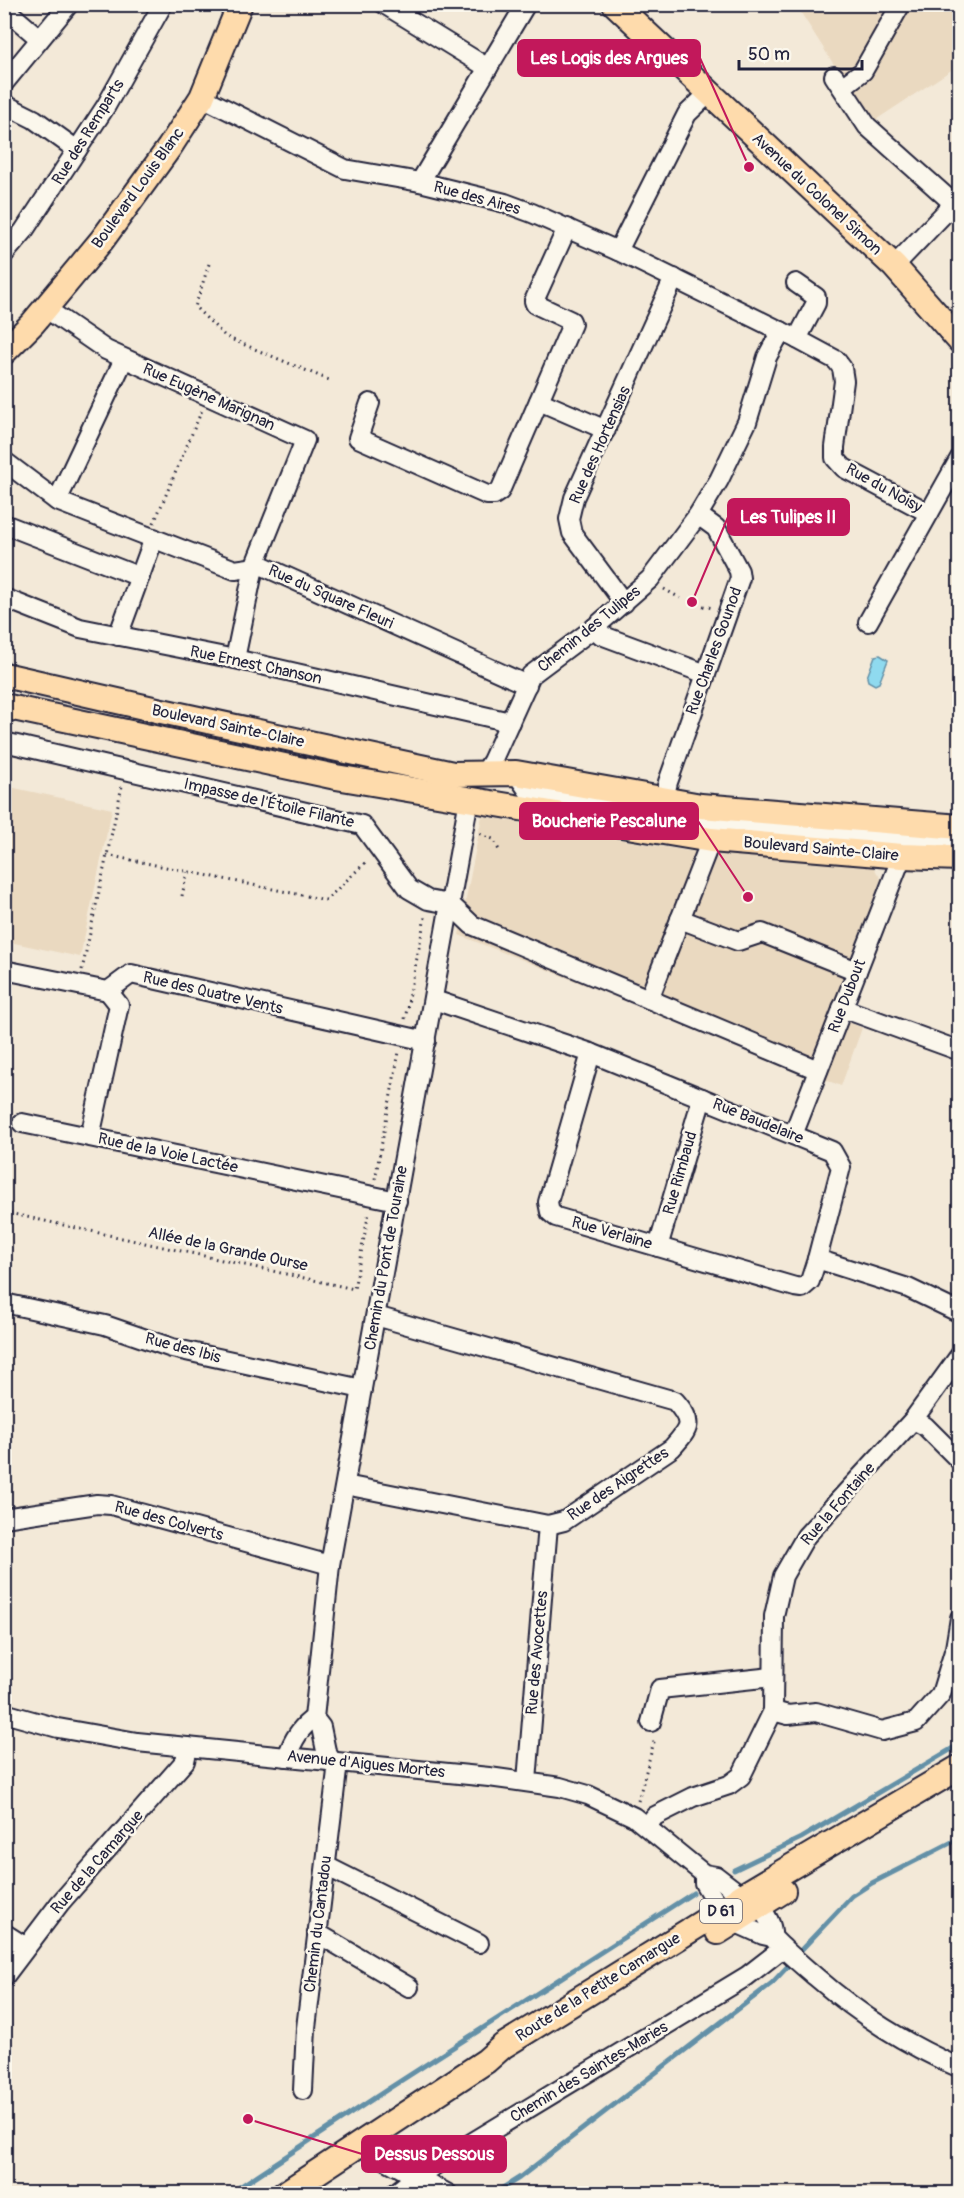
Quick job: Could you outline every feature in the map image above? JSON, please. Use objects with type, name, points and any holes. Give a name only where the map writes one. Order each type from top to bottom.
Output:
[{"type":"main road","name":"Avenue du Colonel Simon","points":[[615,4],[894,266],[960,341]]},
{"type":"main road","name":"Boulevard Louis Blanc","points":[[4,352],[45,309],[112,225],[169,148],[202,97],[235,6]]},
{"type":"main road","name":"Boulevard Sainte-Claire","points":[[4,675],[168,713],[457,790],[711,840],[902,856],[960,858]]},
{"type":"main road","name":"Boulevard Sainte-Claire","points":[[4,706],[336,777],[457,790],[485,772],[516,773],[701,806],[960,827]]},
{"type":"main road","name":"Route de la Petite Camargue","points":[[284,2193],[486,2061],[510,2055],[960,1767]]},
{"type":"main road","name":"Route de la Petite Camargue","points":[[749,1902],[960,1783]]},
{"type":"street","points":[[4,83],[69,4]]},
{"type":"street","name":"Rue des Remparts","points":[[4,254],[23,232],[106,106],[164,4]]},
{"type":"street","points":[[384,4],[488,68]]},
{"type":"street","points":[[420,182],[526,4]]},
{"type":"street","points":[[894,266],[956,200],[867,126],[838,82],[863,71],[901,4]]},
{"type":"street","points":[[4,8],[40,39]]},
{"type":"street","points":[[618,251],[687,114],[709,93]]},
{"type":"street","name":"Rue des Aires","points":[[202,97],[345,169],[420,182],[505,202],[618,251],[789,335]]},
{"type":"street","points":[[4,104],[34,119],[77,150]]},
{"type":"street","points":[[370,403],[358,438],[487,495],[494,495],[500,491],[572,324],[571,321],[535,304],[534,301],[567,228]]},
{"type":"street","name":"Rue des Hortensias","points":[[624,603],[572,533],[569,519],[574,498],[674,278]]},
{"type":"street","name":"Chemin des Tulipes","points":[[485,772],[531,675],[624,603],[655,573],[698,515],[719,480],[747,422],[767,357],[816,303],[816,297],[796,283]]},
{"type":"street","points":[[45,309],[106,350],[124,359]]},
{"type":"street","name":"Rue du Noisy","points":[[789,335],[836,360],[842,368],[844,381],[835,458],[844,468],[929,513],[960,458]]},
{"type":"street","name":"Rue Eugène Marignan","points":[[57,501],[124,359],[305,440],[254,567]]},
{"type":"street","points":[[539,400],[606,430]]},
{"type":"street","name":"Rue du Square Fleuri","points":[[4,461],[57,501],[235,570],[263,566],[527,685]]},
{"type":"street","points":[[868,621],[929,513]]},
{"type":"street","name":"Rue Charles Gounod","points":[[664,799],[740,578],[740,571],[716,528],[698,515]]},
{"type":"street","points":[[4,524],[140,577]]},
{"type":"street","points":[[118,636],[140,577],[151,537]]},
{"type":"street","points":[[235,659],[254,567]]},
{"type":"street","name":"Rue Ernest Chanson","points":[[4,598],[80,628],[235,659],[510,722]]},
{"type":"street","points":[[594,628],[602,635],[706,674]]},
{"type":"street","name":"Impasse de l'Étoile Filante","points":[[4,742],[362,825],[409,889],[428,900],[450,904]]},
{"type":"street","points":[[516,773],[529,792],[700,820],[767,828],[960,841]]},
{"type":"street","name":"Chemin du Pont de Touraine","points":[[331,1761],[326,1751],[321,1727],[314,1718],[330,1565],[464,830],[457,790]]},
{"type":"street","points":[[649,999],[711,840]]},
{"type":"street","name":"Rue Dubout","points":[[793,1135],[902,856]]},
{"type":"street","points":[[450,904],[472,925],[818,1070]]},
{"type":"street","points":[[680,919],[738,940],[762,933],[857,971]]},
{"type":"street","points":[[4,970],[108,991]]},
{"type":"street","name":"Rue des Quatre Vents","points":[[108,991],[131,974],[426,1041]]},
{"type":"street","name":"Rue de la Voie Lactée","points":[[108,991],[119,1005],[90,1137],[397,1201]]},
{"type":"street","name":"Rue Baudelaire","points":[[433,1002],[440,1002],[591,1053],[832,1151],[841,1167],[817,1259]]},
{"type":"street","points":[[843,1008],[960,1051]]},
{"type":"street","name":"Rue Verlaine","points":[[591,1053],[548,1202],[550,1212],[556,1217],[795,1287],[802,1288],[810,1281],[817,1259]]},
{"type":"street","name":"Rue Rimbaud","points":[[658,1247],[702,1098]]},
{"type":"street","points":[[22,1123],[90,1137]]},
{"type":"street","points":[[817,1259],[908,1288],[960,1313]]},
{"type":"street","name":"Rue des Ibis","points":[[4,1303],[105,1325],[172,1348],[362,1389]]},
{"type":"street","name":"Rue des Aigrettes","points":[[345,1485],[548,1525],[564,1521],[672,1448],[686,1433],[688,1424],[687,1415],[675,1401],[376,1316]]},
{"type":"street","name":"Rue la Fontaine","points":[[640,1821],[693,1797],[729,1785],[741,1776],[773,1711],[774,1616],[783,1576],[806,1536],[913,1420],[960,1355]]},
{"type":"street","points":[[913,1420],[925,1426],[960,1461]]},
{"type":"street","name":"Rue des Colverts","points":[[4,1518],[97,1504],[111,1505],[330,1565]]},
{"type":"street","name":"Rue des Avocettes","points":[[527,1781],[548,1525]]},
{"type":"street","points":[[773,1711],[788,1715],[816,1712],[882,1731],[916,1722],[940,1695],[955,1648],[960,1618]]},
{"type":"street","points":[[651,1722],[660,1689],[772,1677]]},
{"type":"street","name":"Avenue d'Aigues Mortes","points":[[4,1713],[92,1736],[527,1781],[560,1787],[588,1795],[640,1821],[704,1874],[716,1876],[749,1902]]},
{"type":"street","points":[[287,1757],[305,1724],[314,1718]]},
{"type":"street","name":"Rue de la Camargue","points":[[4,1977],[60,1902],[185,1761],[188,1747]]},
{"type":"street","name":"Chemin du Cantadou","points":[[303,2090],[306,2028],[337,1771],[331,1761]]},
{"type":"street","points":[[326,1866],[479,1943]]},
{"type":"street","name":"Avenue d'Aigues Mortes","points":[[704,1874],[704,1883],[728,1916]]},
{"type":"street","points":[[749,1902],[762,1910],[778,1943]]},
{"type":"street","points":[[728,1916],[778,1943],[849,2006],[866,2018],[910,2044],[960,2068]]},
{"type":"street","points":[[4,1933],[26,1947]]},
{"type":"street","points":[[317,1934],[410,1987]]},
{"type":"street","name":"Chemin des Saintes-Maries","points":[[394,2193],[417,2176],[747,1976],[778,1943]]},
{"type":"street","points":[[357,2144],[448,2193]]},
{"type":"path","points":[[209,264],[195,307],[226,337],[329,380]]},
{"type":"path","points":[[151,537],[208,398]]},
{"type":"path","points":[[79,985],[125,770]]},
{"type":"path","points":[[464,830],[493,839],[499,850]]},
{"type":"path","points":[[107,855],[326,900],[379,849]]},
{"type":"path","points":[[182,896],[187,872]]},
{"type":"path","name":"Allée de la Grande Ourse","points":[[4,1212],[354,1288],[372,1196]]},
{"type":"path","points":[[640,1821],[656,1740],[651,1722]]},
{"type":"shaded area","points":[[796,5],[959,5],[959,65],[871,123]]},
{"type":"shaded area","points":[[5,786],[112,809],[80,957],[5,941]]},
{"type":"shaded area","points":[[482,816],[689,851],[872,865],[881,879],[830,1014],[862,1028],[841,1086],[459,935]]},
{"type":"water","points":[[880,655],[888,660],[879,683],[875,685],[868,681],[867,677],[875,656]]},
{"type":"waterway","points":[[734,1870],[801,1838],[960,1744]]},
{"type":"waterway","points":[[801,1950],[852,1896],[872,1883],[960,1838]]},
{"type":"waterway","points":[[229,2194],[693,1893]]},
{"type":"waterway","points":[[493,2194],[519,2178],[772,1983],[789,1965]]},
{"type":"place","name":"Les Logis des Argues","points":[[749,167]]},
{"type":"place","name":"Les Tulipes II","points":[[692,602]]},
{"type":"place","name":"Boucherie Pescalune","points":[[748,897]]},
{"type":"place","name":"Dessus Dessous","points":[[248,2119]]}]
